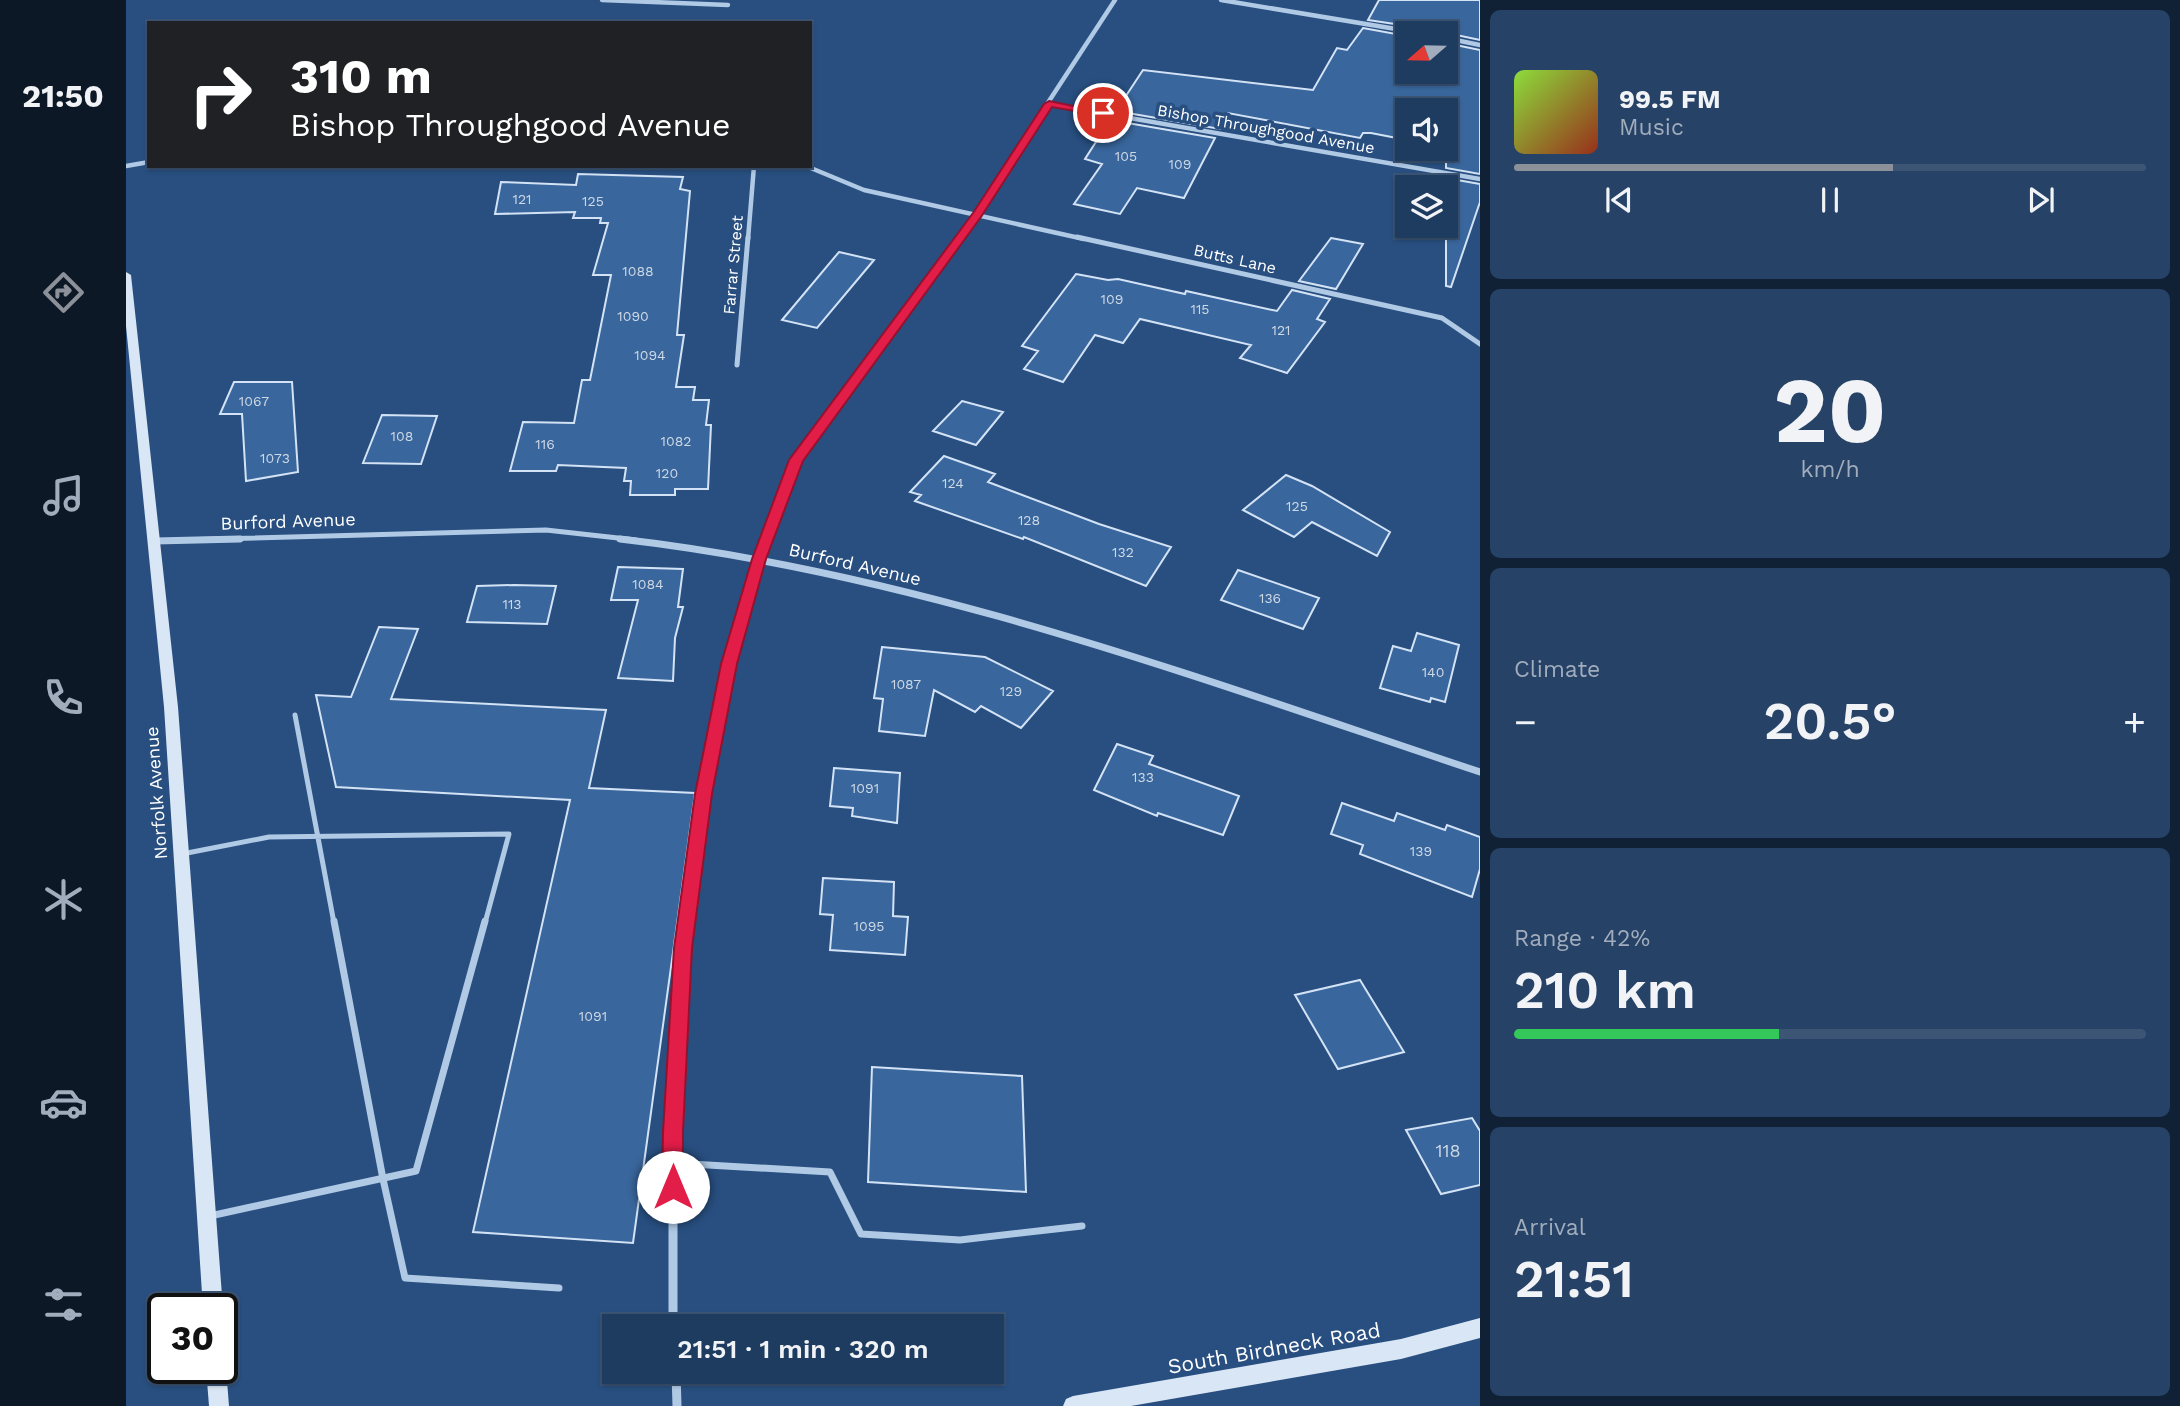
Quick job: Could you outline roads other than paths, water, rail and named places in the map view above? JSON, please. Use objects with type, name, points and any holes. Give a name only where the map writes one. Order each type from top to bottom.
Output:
[{"type":"main road","name":"Norfolk Avenue","points":[[126,275],[155,541],[181,854],[212,1293]]},
{"type":"main road","name":"South Birdneck Road","points":[[1073,1406],[1401,1349],[1480,1328]]},
{"type":"main road","points":[[217,1384],[219,1406]]},
{"type":"street","points":[[602,0],[728,5]]},
{"type":"street","points":[[673,1314],[673,1163],[683,948],[703,794],[729,664],[759,559],[796,460],[978,215],[1115,0]]},
{"type":"street","points":[[1221,0],[1395,29]]},
{"type":"street","points":[[1458,40],[1480,45]]},
{"type":"street","name":"Bishop Throughgood Avenue","points":[[1049,104],[1480,179]]},
{"type":"street","points":[[126,166],[147,162]]},
{"type":"street","name":"Farrar Street","points":[[737,365],[754,168]]},
{"type":"street","name":"Butts Lane","points":[[811,168],[864,190],[1443,318],[1480,344]]},
{"type":"street","name":"Burford Avenue","points":[[155,541],[546,530],[759,559],[832,573],[978,609],[1102,646],[1480,772]]},
{"type":"street","points":[[676,1384],[677,1406]]},
{"type":"lane","points":[[295,715],[383,1179],[405,1278],[559,1288]]},
{"type":"lane","points":[[181,854],[268,837],[509,834],[416,1171],[207,1217]]},
{"type":"lane","points":[[673,1163],[830,1172],[861,1234],[960,1240],[1082,1226]]}]
